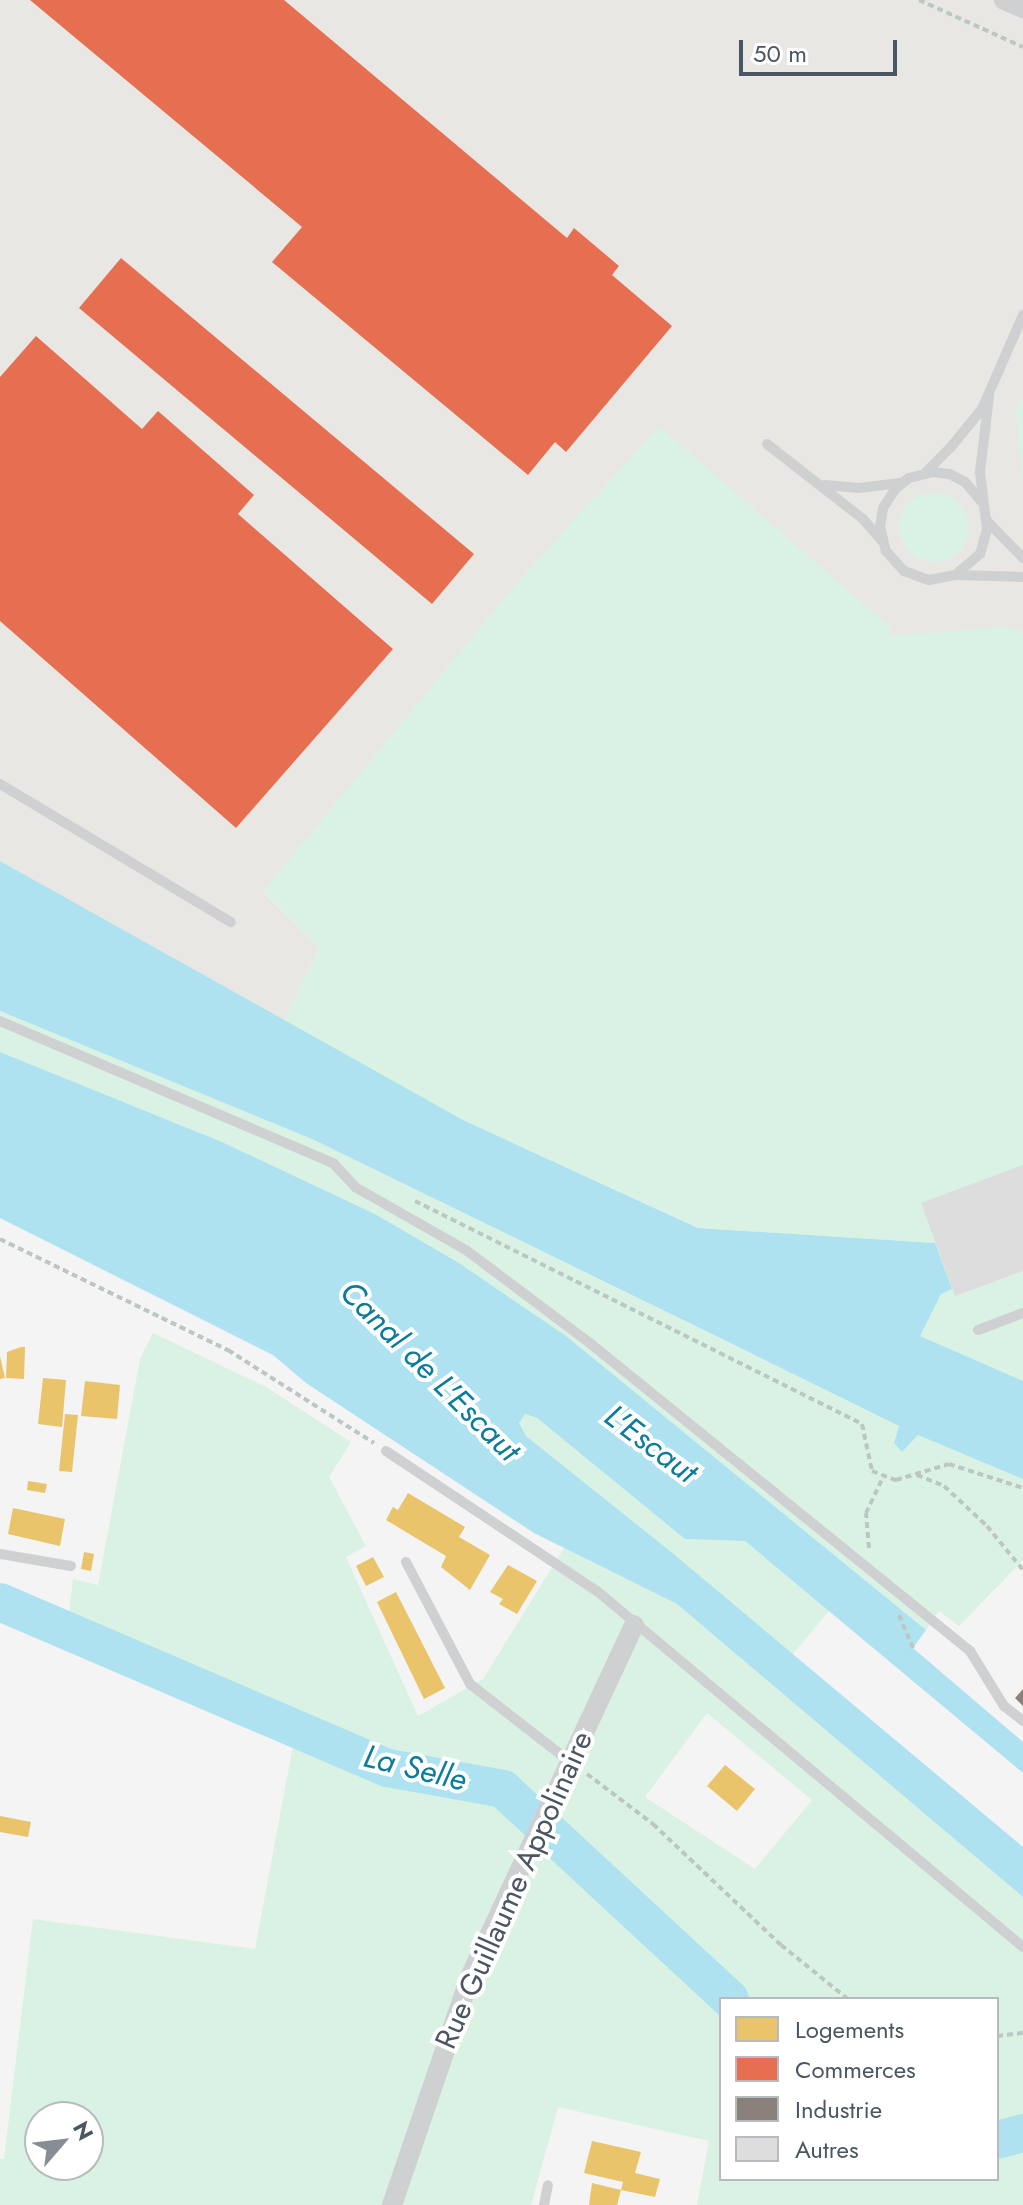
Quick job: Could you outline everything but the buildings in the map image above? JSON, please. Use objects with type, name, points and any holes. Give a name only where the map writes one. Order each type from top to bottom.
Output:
[{"type":"street","points":[[1004,0],[1023,8]]},
{"type":"street","name":"Rue Guillaume Appolinaire","points":[[392,2205],[461,1998],[634,1625]]},
{"type":"lane","points":[[1023,315],[989,397],[981,443],[981,501],[987,521],[1023,558]]},
{"type":"lane","points":[[821,484],[851,488],[902,482],[925,473],[961,436],[989,397]]},
{"type":"lane","points":[[767,444],[867,523],[897,565],[912,575],[929,580],[955,575],[1023,577]]},
{"type":"lane","points":[[925,473],[958,478],[981,501]]},
{"type":"lane","points":[[883,543],[880,526],[883,508],[902,482]]},
{"type":"lane","points":[[955,575],[980,554],[987,521]]},
{"type":"lane","points":[[0,784],[231,922]]},
{"type":"lane","points":[[0,1021],[333,1163],[355,1187],[466,1250],[591,1344],[970,1651],[1004,1706],[1023,1721]]},
{"type":"lane","points":[[978,1330],[1023,1313]]},
{"type":"lane","points":[[386,1451],[567,1568],[1023,1947]]},
{"type":"lane","points":[[0,1554],[71,1566]]},
{"type":"lane","points":[[406,1562],[470,1684],[569,1761]]},
{"type":"lane","points":[[544,2205],[548,2185]]},
{"type":"path","points":[[919,0],[1023,47]]},
{"type":"path","points":[[405,1196],[862,1424],[872,1471],[896,1480],[949,1464],[1023,1488]]},
{"type":"path","points":[[0,1239],[228,1350],[386,1451]]},
{"type":"path","points":[[915,1474],[944,1486],[987,1526],[1023,1570]]},
{"type":"path","points":[[875,1557],[867,1545],[866,1513],[884,1475]]},
{"type":"path","points":[[896,1606],[913,1648]]},
{"type":"path","points":[[569,1761],[653,1824],[770,1935],[846,1997]]},
{"type":"path","points":[[999,2036],[1023,2033]]},
{"type":"shaded area","points":[[0,0],[1023,0],[1023,957],[263,892],[319,948],[284,1021],[0,861]]},
{"type":"green space","points":[[1023,395],[1023,481],[1016,411]]},
{"type":"green space","points":[[659,426],[891,628],[889,636],[1002,627],[1023,631],[1023,1381],[920,1336],[941,1294],[935,1243],[699,1228],[463,1120],[284,1021],[319,948],[263,891],[516,584]]},
{"type":"green space","points":[[934,492],[959,502],[969,527],[959,552],[934,562],[909,552],[899,527],[909,502]]},
{"type":"green space","points":[[0,1011],[312,1139],[899,1426],[894,1443],[903,1451],[918,1435],[1023,1479],[1023,1560],[959,1626],[939,1611],[926,1630],[566,1336],[459,1263],[375,1214],[222,1142],[0,1052]]},
{"type":"green space","points":[[153,1333],[266,1387],[351,1442],[329,1477],[366,1546],[346,1557],[418,1716],[483,1679],[564,1548],[677,1604],[1023,1897],[1023,2205],[697,2205],[709,2141],[558,2107],[531,2205],[0,2205],[0,2159],[4,2159],[33,1919],[255,1949],[294,1740],[65,1645],[73,1579],[98,1585],[140,1359]],"holes":[[[707,1713],[812,1800],[755,1869],[645,1797]]]},
{"type":"green space","points":[[525,1414],[537,1418],[685,1539],[745,1541],[829,1611],[792,1655],[670,1551],[526,1436],[518,1423]]},
{"type":"water","points":[[0,861],[463,1120],[698,1228],[935,1243],[952,1289],[941,1294],[920,1336],[1023,1381],[1023,1479],[918,1435],[902,1452],[894,1443],[899,1426],[722,1339],[312,1139],[0,1011]]},
{"type":"water","points":[[0,1052],[222,1142],[375,1214],[459,1263],[566,1336],[926,1630],[913,1648],[1023,1742],[1023,1773],[745,1541],[685,1539],[537,1418],[525,1414],[519,1423],[526,1436],[670,1551],[1023,1847],[1023,1897],[677,1604],[534,1533],[306,1383],[273,1355],[0,1218]]},
{"type":"waterway","name":"La Selle","points":[[0,1602],[388,1768],[503,1789],[728,1997]]},
{"type":"waterway","name":"La Selle","points":[[999,2139],[1023,2133]]},
{"type":"water label","name":"Canal de L'Escaut","points":[[430,1371]]},
{"type":"water label","name":"L'Escaut","points":[[651,1444]]}]
